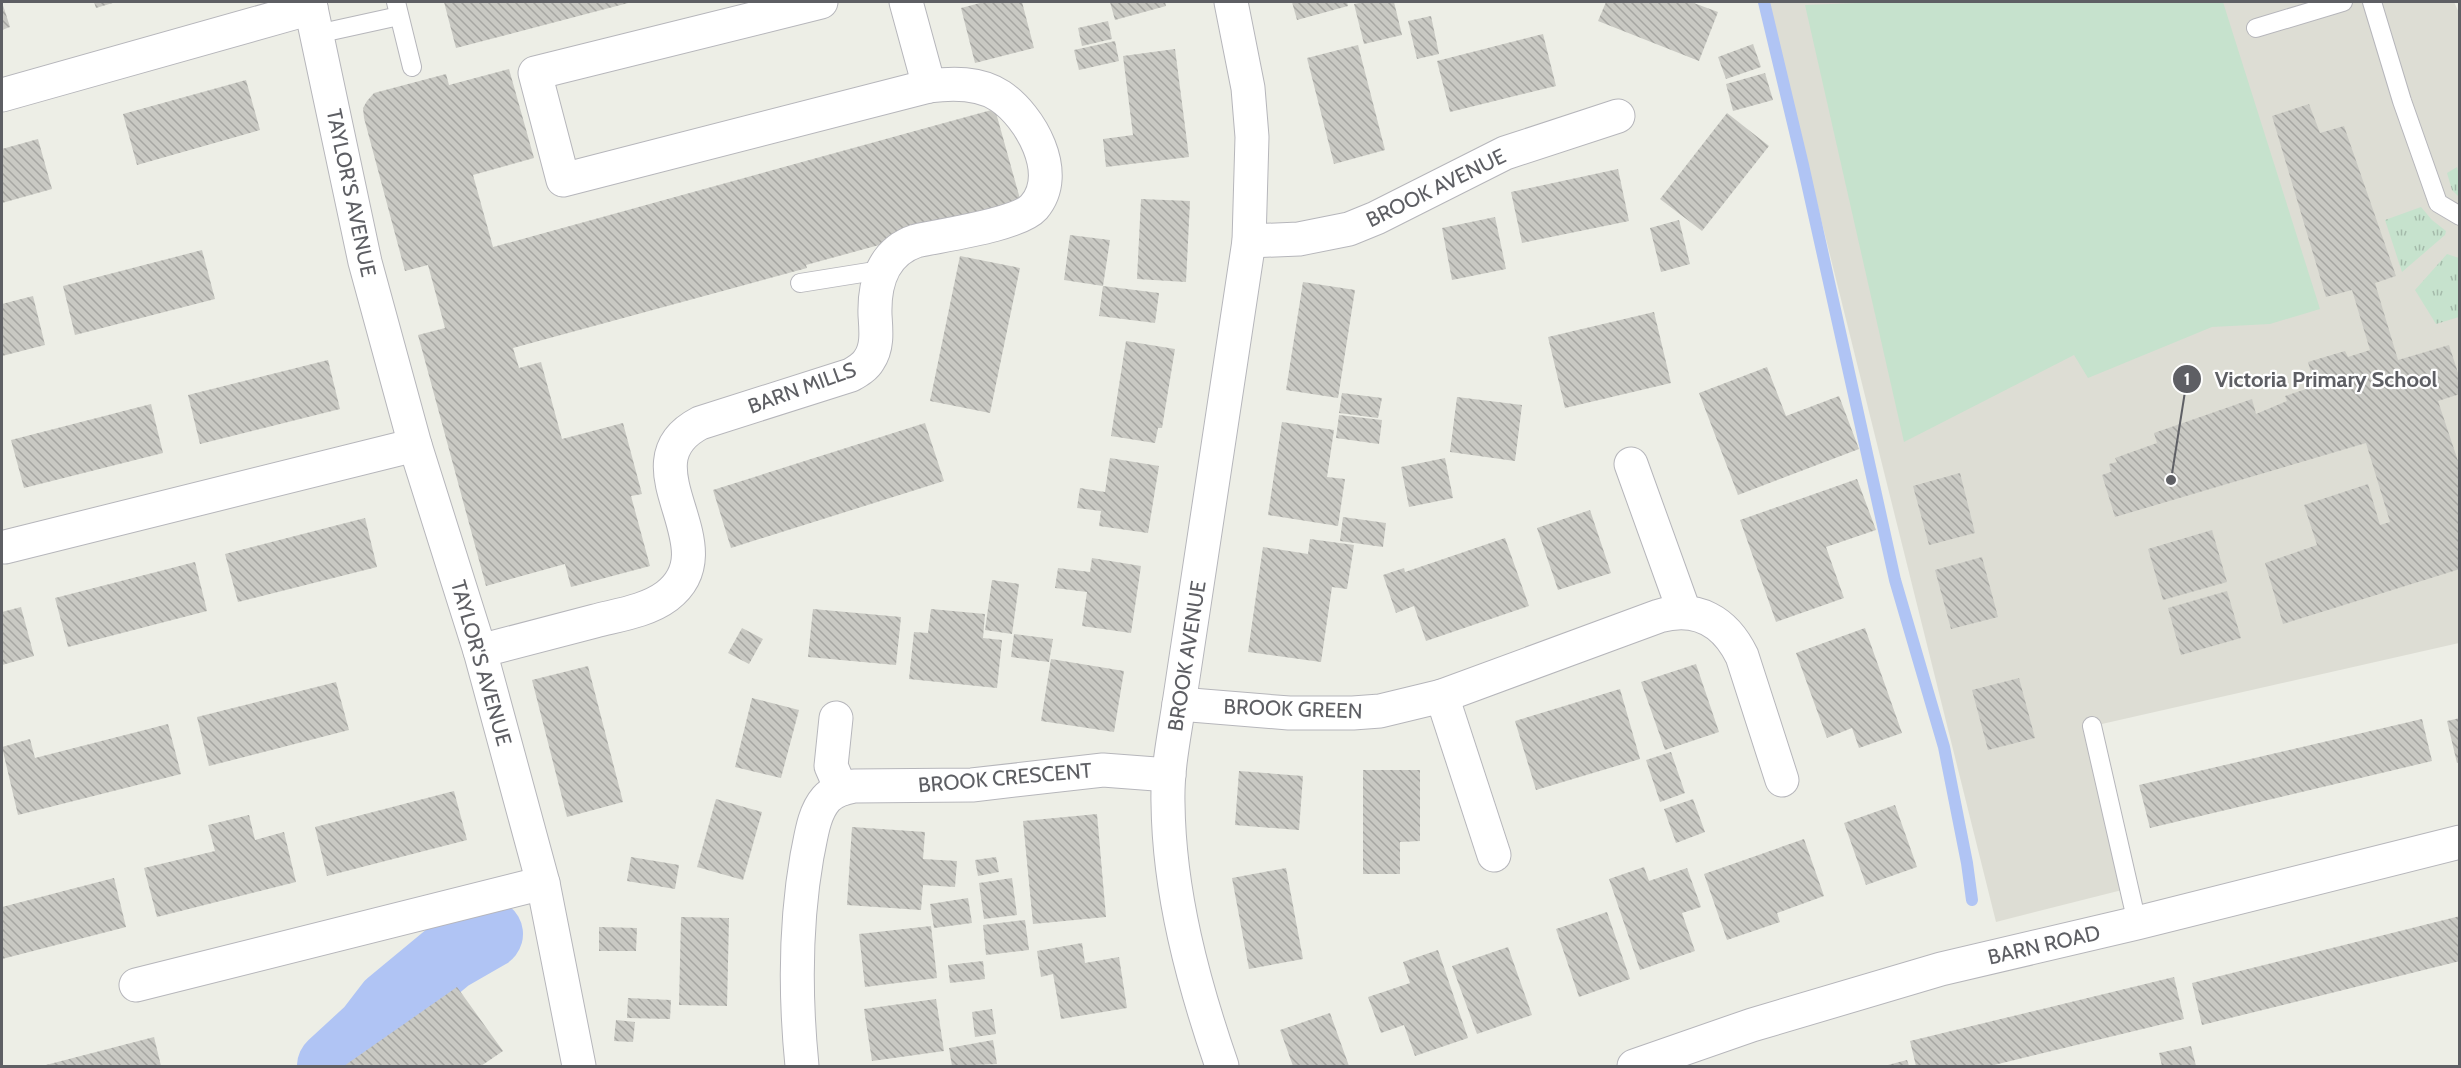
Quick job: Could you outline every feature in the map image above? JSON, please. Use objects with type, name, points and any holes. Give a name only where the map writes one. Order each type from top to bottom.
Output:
[{"type":"street","points":[[821,2],[535,73],[563,180],[929,86],[972,85],[999,95],[1025,121],[1040,150],[1043,161],[1043,185],[1034,206],[1028,212],[1001,222],[906,244],[888,260],[881,270]]},
{"type":"street","points":[[906,2],[929,86]]},
{"type":"street","name":"BROOK AVENUE","points":[[1222,1066],[1198,998],[1175,883],[1169,830],[1169,775],[1249,241],[1252,136],[1248,88],[1231,2]]},
{"type":"street","points":[[2,95],[313,15]]},
{"type":"street","name":"TAYLOR'S AVENUE","points":[[313,15],[365,262],[415,445],[480,651],[543,883],[579,1066]]},
{"type":"street","name":"BROOK AVENUE","points":[[1249,241],[1299,239],[1348,229],[1376,218],[1505,153],[1618,116]]},
{"type":"street","name":"BARN MILLS","points":[[480,651],[641,609],[656,603],[675,589],[687,572],[689,562],[687,534],[670,473],[672,450],[677,439],[700,423],[851,375],[862,368],[869,361],[876,342],[876,292],[881,270]]},
{"type":"street","points":[[5,547],[415,445]]},
{"type":"street","points":[[1631,464],[1684,611],[1711,621],[1726,631],[1742,657],[1782,780]]},
{"type":"street","name":"BROOK GREEN","points":[[1179,704],[1289,713],[1380,711],[1442,696],[1659,616],[1684,611]]},
{"type":"street","points":[[1442,696],[1494,855]]},
{"type":"street","points":[[802,1066],[797,969],[803,878],[817,816],[824,801],[841,789],[831,766],[836,718]]},
{"type":"street","name":"BROOK CRESCENT","points":[[841,789],[866,785],[972,785],[1103,770],[1169,775]]},
{"type":"street","name":"BARN ROAD","points":[[1634,1066],[1752,1025],[1930,972],[2138,923],[2460,842]]},
{"type":"street","points":[[136,986],[543,883]]},
{"type":"lane","points":[[2256,28],[2343,2]]},
{"type":"lane","points":[[2372,2],[2402,101],[2438,203],[2460,216]]},
{"type":"lane","points":[[313,15],[398,9],[412,67]]},
{"type":"lane","points":[[800,283],[881,270]]},
{"type":"lane","points":[[2092,726],[2138,923]]},
{"type":"shaded area","points":[[1767,2],[2454,2],[2460,15],[2459,643],[2093,726],[2130,888],[1996,922]]},
{"type":"green space","points":[[1884,2],[2223,2],[2320,309],[2270,324],[2212,327],[2088,378],[2074,355],[1904,442],[1805,5]]},
{"type":"green space","points":[[2457,167],[2459,197],[2452,190],[2447,173]]},
{"type":"green space","points":[[2421,207],[2446,231],[2445,235],[2402,272],[2385,220]]},
{"type":"green space","points":[[2447,254],[2459,258],[2459,317],[2436,324],[2415,290]]},
{"type":"building","points":[[2,2],[10,27],[2,30]]},
{"type":"building","points":[[94,2],[116,2],[96,8]]},
{"type":"building","points":[[444,2],[632,2],[456,48]]},
{"type":"building","points":[[984,2],[1022,2],[1034,48],[975,63],[961,8]]},
{"type":"building","points":[[1110,2],[1165,2],[1166,6],[1115,20]]},
{"type":"building","points":[[1292,2],[1347,2],[1348,6],[1297,20]]},
{"type":"building","points":[[1394,2],[1402,35],[1364,44],[1354,4]]},
{"type":"building","points":[[1606,2],[1691,2],[1718,12],[1699,61],[1598,21]]},
{"type":"building","points":[[1431,16],[1439,54],[1417,59],[1408,21]]},
{"type":"building","points":[[1108,21],[1112,39],[1082,46],[1078,28]]},
{"type":"building","points":[[1543,34],[1556,86],[1450,112],[1437,61]]},
{"type":"building","points":[[1115,41],[1119,61],[1079,70],[1074,50]]},
{"type":"building","points":[[1753,44],[1761,67],[1726,79],[1718,57]]},
{"type":"building","points":[[1358,45],[1385,150],[1334,164],[1307,58]]},
{"type":"building","points":[[1175,49],[1189,157],[1106,167],[1103,139],[1133,135],[1123,56]]},
{"type":"building","points":[[509,69],[534,158],[473,175],[493,247],[995,109],[1022,206],[806,265],[807,268],[513,348],[519,368],[541,362],[562,439],[623,423],[642,494],[631,496],[650,566],[571,587],[565,564],[486,586],[418,335],[445,328],[428,265],[405,271],[363,108],[374,93],[446,74],[449,85]]},
{"type":"building","points":[[1765,73],[1773,100],[1733,111],[1726,84]]},
{"type":"building","points":[[246,80],[260,130],[137,165],[123,114]]},
{"type":"building","points":[[2309,104],[2320,133],[2344,126],[2396,276],[2375,283],[2398,360],[2449,345],[2460,379],[2460,394],[2438,401],[2458,461],[2460,460],[2460,569],[2283,624],[2265,563],[2317,545],[2304,505],[2368,484],[2380,525],[2390,522],[2366,443],[2115,517],[2102,475],[2111,472],[2109,464],[2117,462],[2115,458],[2157,443],[2154,433],[2252,399],[2256,414],[2287,401],[2285,396],[2315,386],[2308,362],[2345,351],[2348,357],[2370,350],[2352,290],[2326,297],[2272,116]]},
{"type":"building","points":[[1727,113],[1769,146],[1702,231],[1660,199]]},
{"type":"building","points":[[38,139],[52,189],[2,203],[2,149]]},
{"type":"building","points":[[1618,169],[1629,221],[1522,243],[1511,192]]},
{"type":"building","points":[[1141,199],[1190,201],[1186,282],[1137,279]]},
{"type":"building","points":[[1495,217],[1506,269],[1452,280],[1442,228]]},
{"type":"building","points":[[1679,220],[1690,264],[1661,272],[1650,228]]},
{"type":"building","points":[[1070,235],[1110,240],[1103,286],[1064,280]]},
{"type":"building","points":[[202,250],[215,299],[75,335],[63,286]]},
{"type":"building","points":[[960,256],[1020,268],[990,413],[930,401]]},
{"type":"building","points":[[1303,282],[1355,290],[1338,398],[1286,390]]},
{"type":"building","points":[[1103,286],[1159,293],[1155,323],[1099,316]]},
{"type":"building","points":[[33,296],[45,345],[2,356],[2,304]]},
{"type":"building","points":[[1654,312],[1671,383],[1565,408],[1548,337]]},
{"type":"building","points":[[1126,341],[1175,349],[1162,428],[1158,428],[1155,443],[1111,436]]},
{"type":"building","points":[[328,360],[340,409],[200,444],[188,395]]},
{"type":"building","points":[[1767,367],[1786,416],[1839,396],[1859,449],[1738,495],[1699,393]]},
{"type":"building","points":[[1342,393],[1382,398],[1378,418],[1339,413]]},
{"type":"building","points":[[1457,397],[1522,405],[1515,461],[1450,452]]},
{"type":"building","points":[[151,404],[163,453],[24,488],[11,440]]},
{"type":"building","points":[[1339,415],[1382,420],[1379,444],[1336,438]]},
{"type":"building","points":[[1282,422],[1334,430],[1327,477],[1345,479],[1338,526],[1268,515]]},
{"type":"building","points":[[925,423],[944,481],[731,548],[713,490]]},
{"type":"building","points":[[1110,458],[1159,466],[1148,533],[1099,526],[1101,511],[1077,508],[1080,488],[1105,492]]},
{"type":"building","points":[[1445,458],[1453,498],[1409,507],[1401,467]]},
{"type":"building","points":[[1960,473],[1975,533],[1929,545],[1913,486]]},
{"type":"building","points":[[1857,479],[1876,530],[1826,547],[1844,598],[1776,622],[1740,520]]},
{"type":"building","points":[[1590,510],[1611,573],[1558,590],[1537,528]]},
{"type":"building","points":[[1343,517],[1386,523],[1383,547],[1340,541]]},
{"type":"building","points":[[365,518],[377,567],[238,602],[225,554]]},
{"type":"building","points":[[2212,530],[2227,582],[2163,600],[2148,549]]},
{"type":"building","points":[[1505,538],[1529,606],[1426,641],[1414,606],[1396,613],[1383,575],[1404,568],[1405,572]]},
{"type":"building","points":[[1310,539],[1354,545],[1347,589],[1332,587],[1321,662],[1248,652],[1263,547],[1308,554]]},
{"type":"building","points":[[1982,557],[1998,617],[1951,629],[1935,570]]},
{"type":"building","points":[[1092,558],[1141,566],[1131,633],[1082,626],[1087,592],[1055,588],[1058,568],[1090,572]]},
{"type":"building","points":[[195,562],[207,611],[68,647],[55,598]]},
{"type":"building","points":[[992,580],[1019,584],[1012,634],[985,630]]},
{"type":"building","points":[[2227,591],[2241,638],[2181,655],[2168,608]]},
{"type":"building","points":[[21,607],[34,656],[2,665],[2,612]]},
{"type":"building","points":[[813,609],[901,617],[896,665],[808,657]]},
{"type":"building","points":[[931,609],[985,614],[983,638],[1002,640],[997,688],[909,679],[914,632],[928,633]]},
{"type":"building","points":[[742,628],[763,639],[749,664],[728,653]]},
{"type":"building","points":[[1865,628],[1902,733],[1859,748],[1852,728],[1827,738],[1796,653]]},
{"type":"building","points":[[1014,634],[1053,639],[1049,662],[1011,657]]},
{"type":"building","points":[[1051,659],[1124,671],[1114,732],[1041,721]]},
{"type":"building","points":[[1696,664],[1719,732],[1665,750],[1641,682]]},
{"type":"building","points":[[588,666],[623,802],[567,817],[532,680]]},
{"type":"building","points":[[2019,678],[2035,738],[1988,750],[1972,690]]},
{"type":"building","points":[[336,682],[349,730],[209,766],[197,717]]},
{"type":"building","points":[[1620,689],[1640,759],[1536,790],[1515,721]]},
{"type":"building","points":[[752,698],[799,710],[781,778],[735,767]]},
{"type":"building","points":[[2460,718],[2460,762],[2457,763],[2447,721]]},
{"type":"building","points":[[2422,719],[2432,761],[2150,828],[2139,785]]},
{"type":"building","points":[[168,724],[181,774],[18,815],[2,747],[30,739],[35,758]]},
{"type":"building","points":[[1671,752],[1685,793],[1660,802],[1646,760]]},
{"type":"building","points":[[1363,770],[1420,770],[1420,841],[1400,842],[1400,874],[1363,874]]},
{"type":"building","points":[[1239,771],[1303,776],[1299,830],[1235,825]]},
{"type":"building","points":[[454,791],[467,840],[327,876],[315,827]]},
{"type":"building","points":[[716,799],[762,812],[743,880],[697,867]]},
{"type":"building","points":[[1693,799],[1705,832],[1676,843],[1664,809]]},
{"type":"building","points":[[1895,805],[1917,867],[1866,885],[1844,823]]},
{"type":"building","points":[[1097,814],[1106,917],[1033,924],[1023,821]]},
{"type":"building","points":[[249,815],[255,840],[284,832],[296,882],[157,917],[144,868],[215,851],[208,825]]},
{"type":"building","points":[[852,827],[925,832],[923,859],[957,861],[955,887],[923,885],[921,910],[847,905]]},
{"type":"building","points":[[1804,839],[1824,896],[1777,913],[1780,922],[1727,940],[1704,874]]},
{"type":"building","points":[[631,857],[679,865],[675,889],[627,881]]},
{"type":"building","points":[[996,857],[999,872],[978,876],[975,860]]},
{"type":"building","points":[[1644,867],[1649,881],[1687,868],[1701,907],[1682,913],[1695,951],[1640,970],[1609,879]]},
{"type":"building","points":[[1286,868],[1303,959],[1249,969],[1232,878]]},
{"type":"building","points":[[114,878],[126,927],[2,959],[2,907]]},
{"type":"building","points":[[1012,878],[1017,915],[984,919],[979,883]]},
{"type":"building","points":[[968,898],[972,923],[934,928],[930,904]]},
{"type":"building","points":[[1607,912],[1630,979],[1579,997],[1556,929]]},
{"type":"building","points":[[2460,916],[2460,961],[2202,1025],[2192,983]]},
{"type":"building","points":[[681,917],[729,918],[727,1006],[679,1005]]},
{"type":"building","points":[[1025,920],[1029,950],[986,955],[983,925]]},
{"type":"building","points":[[931,926],[937,978],[865,987],[859,934]]},
{"type":"building","points":[[599,927],[637,928],[636,951],[599,951]]},
{"type":"building","points":[[1082,943],[1085,963],[1119,957],[1127,1008],[1061,1019],[1053,974],[1041,977],[1037,951]]},
{"type":"building","points":[[1508,947],[1532,1015],[1477,1034],[1452,966]]},
{"type":"building","points":[[1438,950],[1468,1038],[1415,1056],[1404,1025],[1381,1033],[1368,997],[1410,983],[1403,962]]},
{"type":"building","points":[[983,961],[985,979],[950,983],[948,965]]},
{"type":"building","points":[[2174,977],[2184,1019],[1990,1066],[1916,1066],[1910,1041]]},
{"type":"building","points":[[457,987],[503,1051],[481,1066],[344,1066]]},
{"type":"building","points":[[628,998],[671,1000],[670,1019],[627,1018]]},
{"type":"building","points":[[936,999],[944,1051],[872,1061],[864,1009]]},
{"type":"building","points":[[992,1009],[996,1034],[975,1037],[972,1012]]},
{"type":"building","points":[[1330,1013],[1349,1066],[1293,1066],[1280,1030]]},
{"type":"building","points":[[616,1020],[635,1022],[633,1042],[614,1041]]},
{"type":"building","points":[[154,1037],[161,1066],[42,1066]]},
{"type":"building","points":[[993,1040],[997,1064],[952,1066],[949,1048]]},
{"type":"building","points":[[2191,1046],[2196,1066],[2162,1066],[2159,1053]]},
{"type":"building","points":[[1907,1060],[1909,1066],[1884,1066]]},
{"type":"waterway","points":[[1764,2],[1803,165],[1895,580],[1944,747],[1972,900]]},
{"type":"waterway","points":[[332,1066],[370,1031],[390,1005],[448,957],[488,934]]},
{"type":"place","name":"Victoria Primary School","points":[[2171,480]]}]
